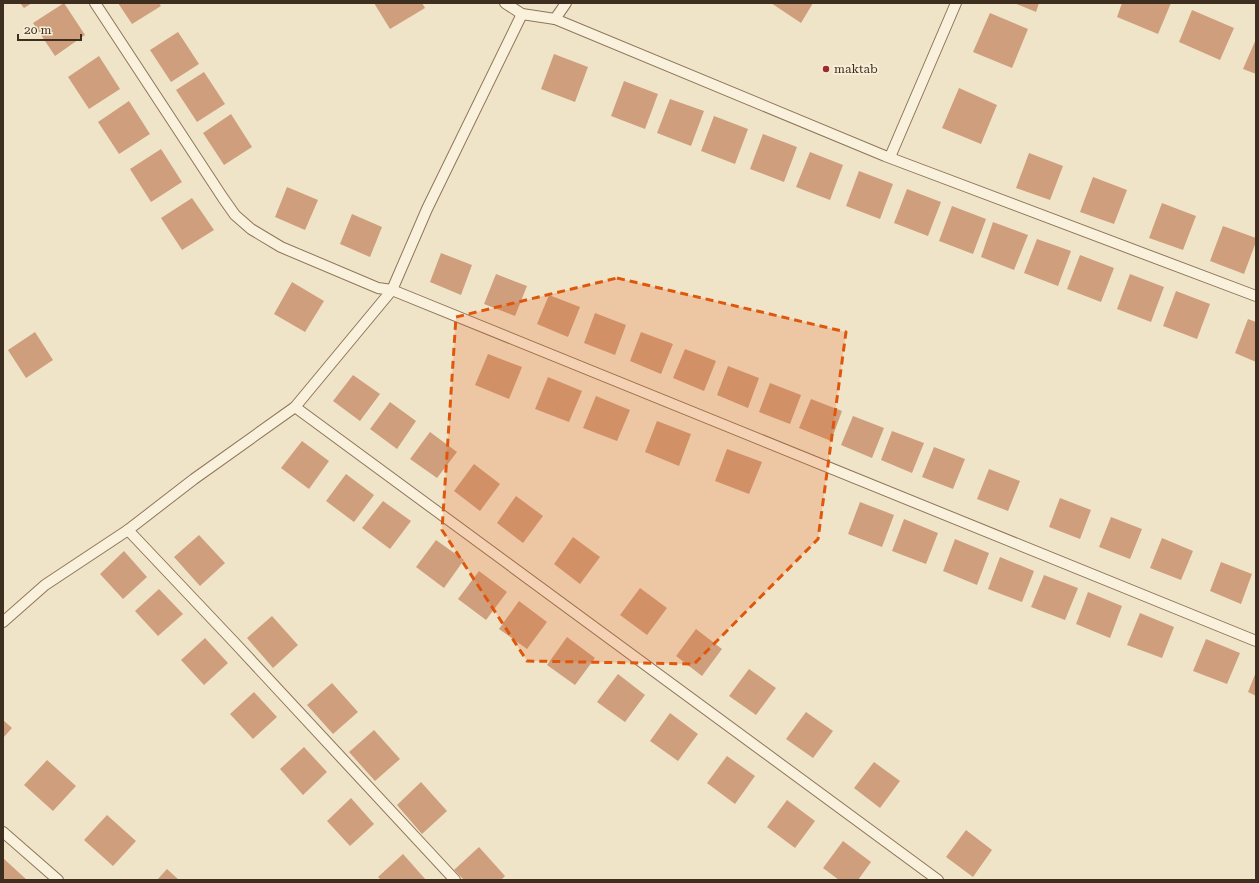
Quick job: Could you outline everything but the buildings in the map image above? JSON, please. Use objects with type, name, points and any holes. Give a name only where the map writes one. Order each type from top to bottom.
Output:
[{"type":"lane","points":[[95,3],[218,192],[235,215],[251,229],[281,247],[378,288],[392,290],[1256,641]]},
{"type":"lane","points":[[505,3],[522,14],[555,19],[890,157],[1256,296]]},
{"type":"lane","points":[[555,19],[566,3]]},
{"type":"lane","points":[[890,157],[956,3]]},
{"type":"lane","points":[[3,622],[45,585],[128,530],[194,479],[295,407],[392,290],[433,195],[522,14]]},
{"type":"lane","points":[[295,407],[938,880]]},
{"type":"lane","points":[[128,530],[455,880]]},
{"type":"lane","points":[[3,832],[58,880]]},
{"type":"highlighted area","points":[[617,278],[846,332],[818,539],[694,664],[527,661],[442,530],[456,317]]},
{"type":"place","name":"maktab","points":[[826,69]]}]
